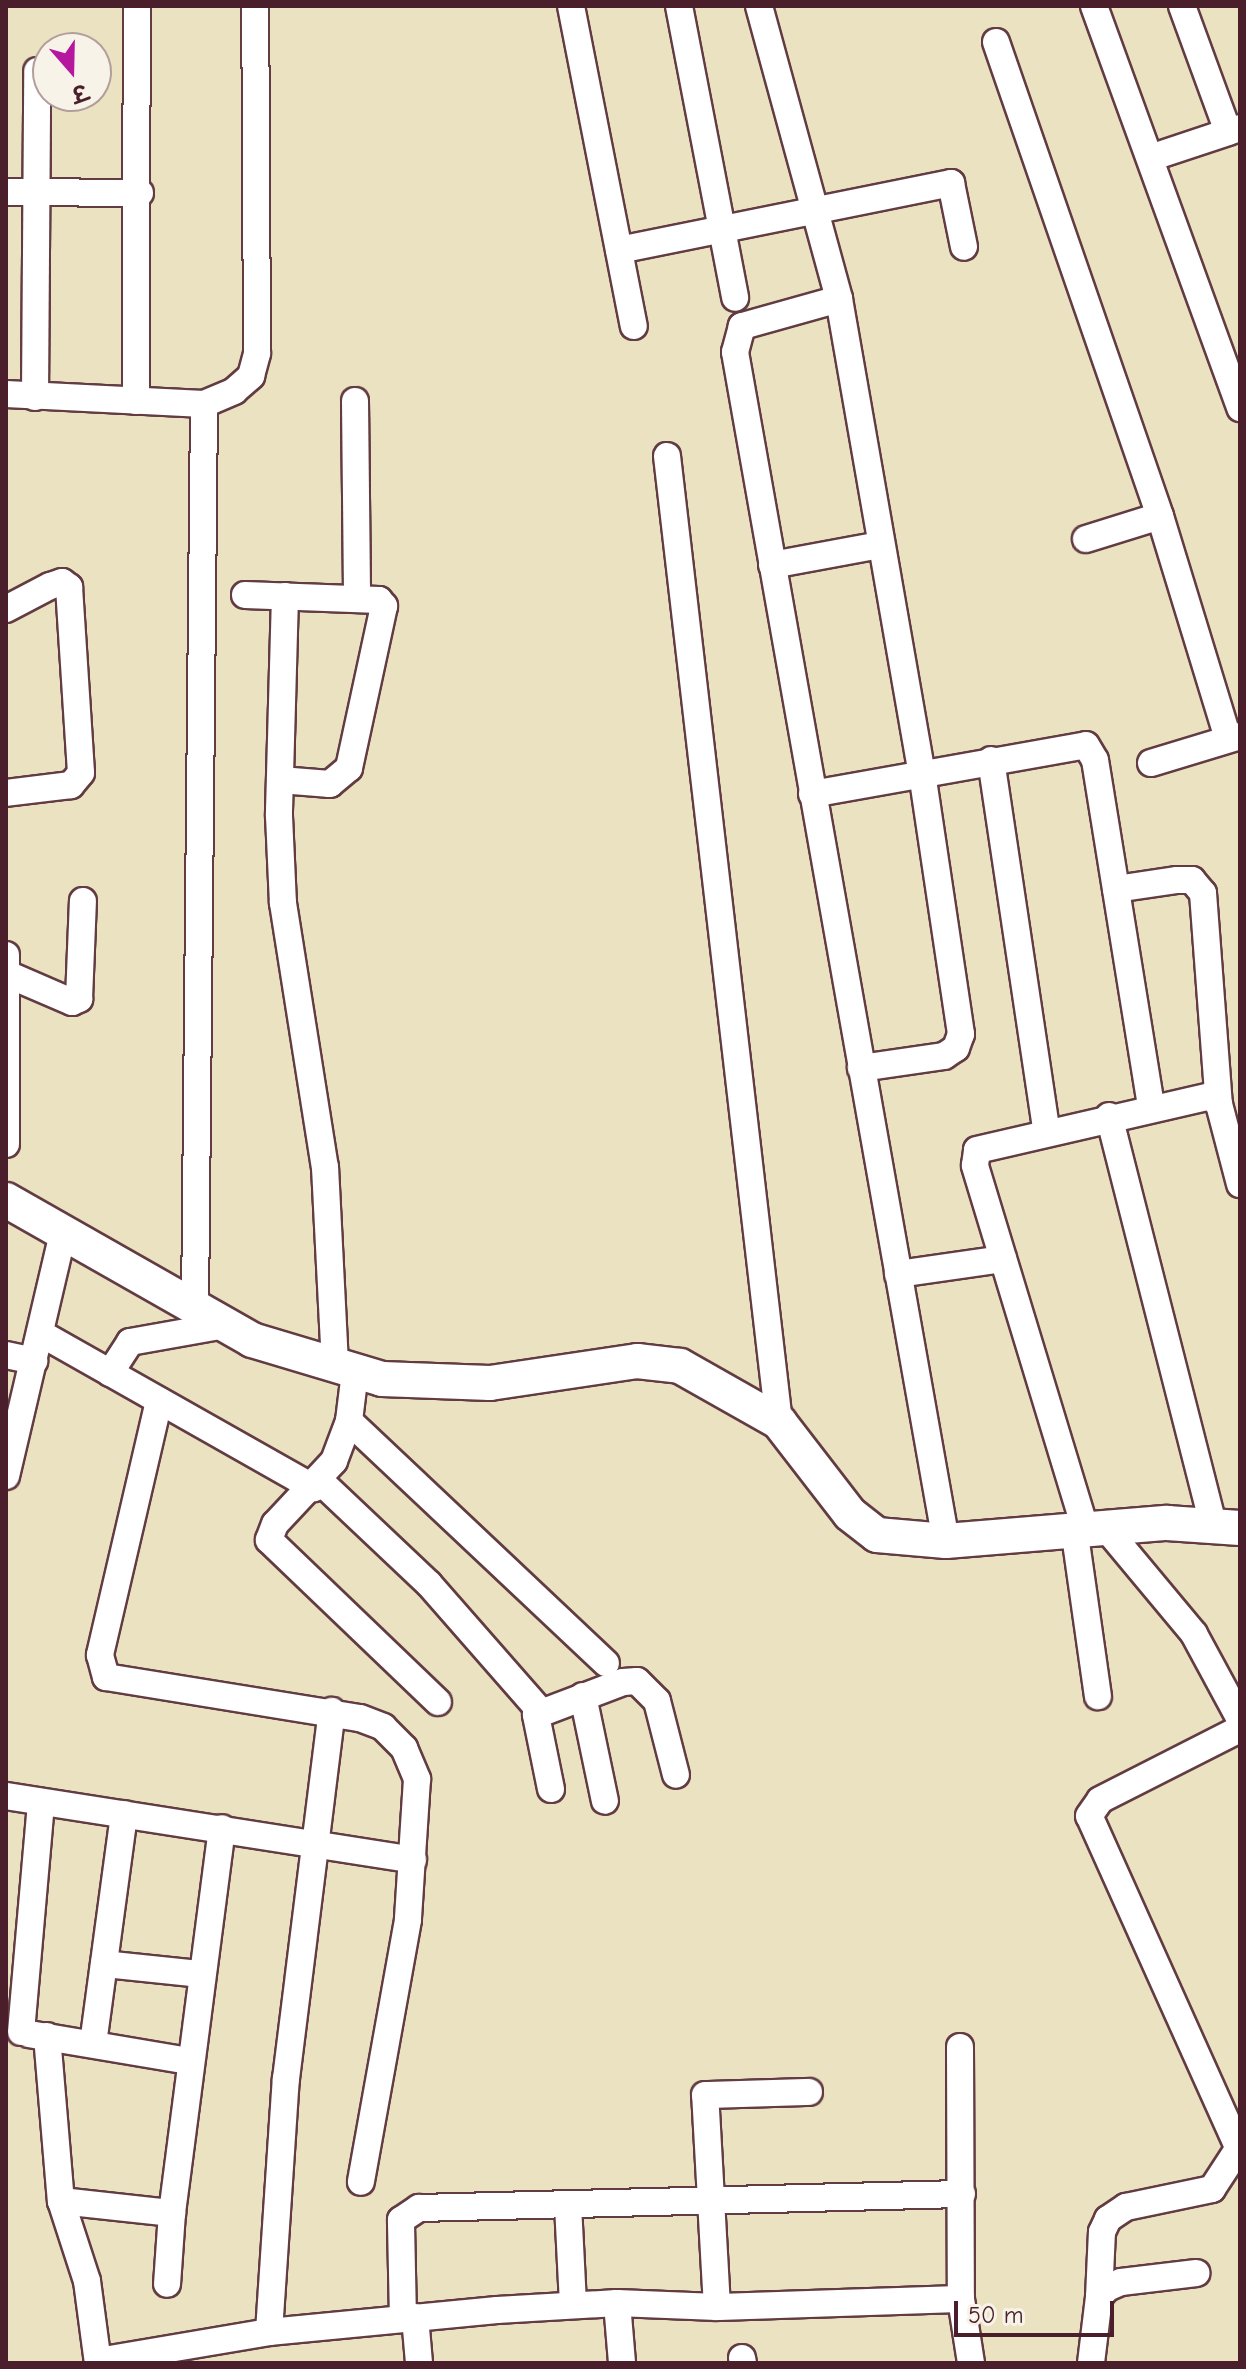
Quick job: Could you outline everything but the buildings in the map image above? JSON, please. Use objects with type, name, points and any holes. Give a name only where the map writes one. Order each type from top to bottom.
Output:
[{"type":"main road","points":[[6,1200],[225,1325],[345,1369],[382,1379],[490,1383],[637,1361],[680,1366],[779,1422],[866,1528],[890,1538],[946,1541],[1088,1528],[1226,1527]]},
{"type":"street","points":[[136,401],[140,193],[137,6]]},
{"type":"street","points":[[6,394],[204,404],[234,391],[251,376],[257,353],[255,6]]},
{"type":"street","points":[[571,6],[634,326]]},
{"type":"street","points":[[679,6],[735,298]]},
{"type":"street","points":[[759,6],[839,299],[922,773],[961,1034],[956,1048],[944,1056],[861,1068]]},
{"type":"street","points":[[1094,6],[1240,408]]},
{"type":"street","points":[[1150,158],[1234,130],[1182,6]]},
{"type":"street","points":[[996,42],[1234,737],[1151,763]]},
{"type":"street","points":[[35,397],[37,112]]},
{"type":"street","points":[[619,250],[951,183],[964,247]]},
{"type":"street","points":[[6,192],[140,193]]},
{"type":"street","points":[[839,299],[757,319],[735,336],[812,794],[946,1541]]},
{"type":"street","points":[[355,401],[357,599]]},
{"type":"street","points":[[195,1309],[204,404]]},
{"type":"street","points":[[667,456],[779,1422]]},
{"type":"street","points":[[1086,539],[1160,516]]},
{"type":"street","points":[[772,565],[880,545]]},
{"type":"street","points":[[6,609],[50,586],[62,582],[69,587],[81,773],[71,785],[6,793]]},
{"type":"street","points":[[245,595],[379,600],[385,616],[349,768],[330,784],[280,780]]},
{"type":"street","points":[[285,596],[280,780],[287,941],[325,1167],[349,1421],[344,1441],[317,1484],[269,1532],[273,1548],[438,1702]]},
{"type":"street","points":[[812,794],[1086,745],[1095,760],[1151,1106]]},
{"type":"street","points":[[991,760],[1046,1130]]},
{"type":"street","points":[[1116,889],[1192,880],[1203,893],[1219,1104],[1240,1184]]},
{"type":"street","points":[[7,974],[72,1002],[79,999],[83,901]]},
{"type":"street","points":[[6,955],[6,1144]]},
{"type":"street","points":[[1098,1696],[1088,1528],[975,1165],[977,1150],[1046,1130],[1195,1095],[1210,1096],[1219,1104]]},
{"type":"street","points":[[1109,1116],[1226,1527]]},
{"type":"street","points":[[6,1476],[63,1233]]},
{"type":"street","points":[[898,1274],[1003,1259]]},
{"type":"street","points":[[110,1373],[130,1342],[225,1325]]},
{"type":"street","points":[[40,1333],[159,1401],[317,1484],[429,1584],[542,1713]]},
{"type":"street","points":[[6,1355],[34,1361]]},
{"type":"street","points":[[159,1401],[100,1667],[115,1679],[332,1711],[383,1727],[404,1748],[417,1779],[408,1920],[361,2182]]},
{"type":"street","points":[[349,1421],[606,1663]]},
{"type":"street","points":[[1088,1528],[1194,1634],[1240,1719]]},
{"type":"street","points":[[551,1789],[536,1715],[623,1682],[648,1688],[657,1701],[676,1775]]},
{"type":"street","points":[[583,1696],[605,1801]]},
{"type":"street","points":[[269,2332],[286,2079],[311,1844],[332,1711]]},
{"type":"street","points":[[1085,2362],[1099,2297],[1102,2232],[1108,2219],[1126,2207],[1212,2189],[1239,2147],[1089,1816],[1100,1800],[1240,1729]]},
{"type":"street","points":[[6,1796],[413,1860]]},
{"type":"street","points":[[41,1802],[25,2033],[61,2201],[87,2281],[98,2362],[194,2354],[269,2332],[573,2305],[617,2303],[717,2307],[961,2299]]},
{"type":"street","points":[[93,2044],[124,1814]]},
{"type":"street","points":[[167,2284],[188,2061],[222,1828]]},
{"type":"street","points":[[104,1964],[200,1974]]},
{"type":"street","points":[[25,2033],[188,2061]]},
{"type":"street","points":[[960,2047],[961,2299],[971,2363]]},
{"type":"street","points":[[717,2307],[705,2095],[809,2092]]},
{"type":"street","points":[[419,2363],[409,2318],[401,2220],[408,2211],[962,2194]]},
{"type":"street","points":[[61,2201],[172,2213]]},
{"type":"street","points":[[568,2205],[573,2305]]},
{"type":"street","points":[[1099,2297],[1121,2282],[1196,2273]]},
{"type":"street","points":[[617,2303],[622,2363]]}]
